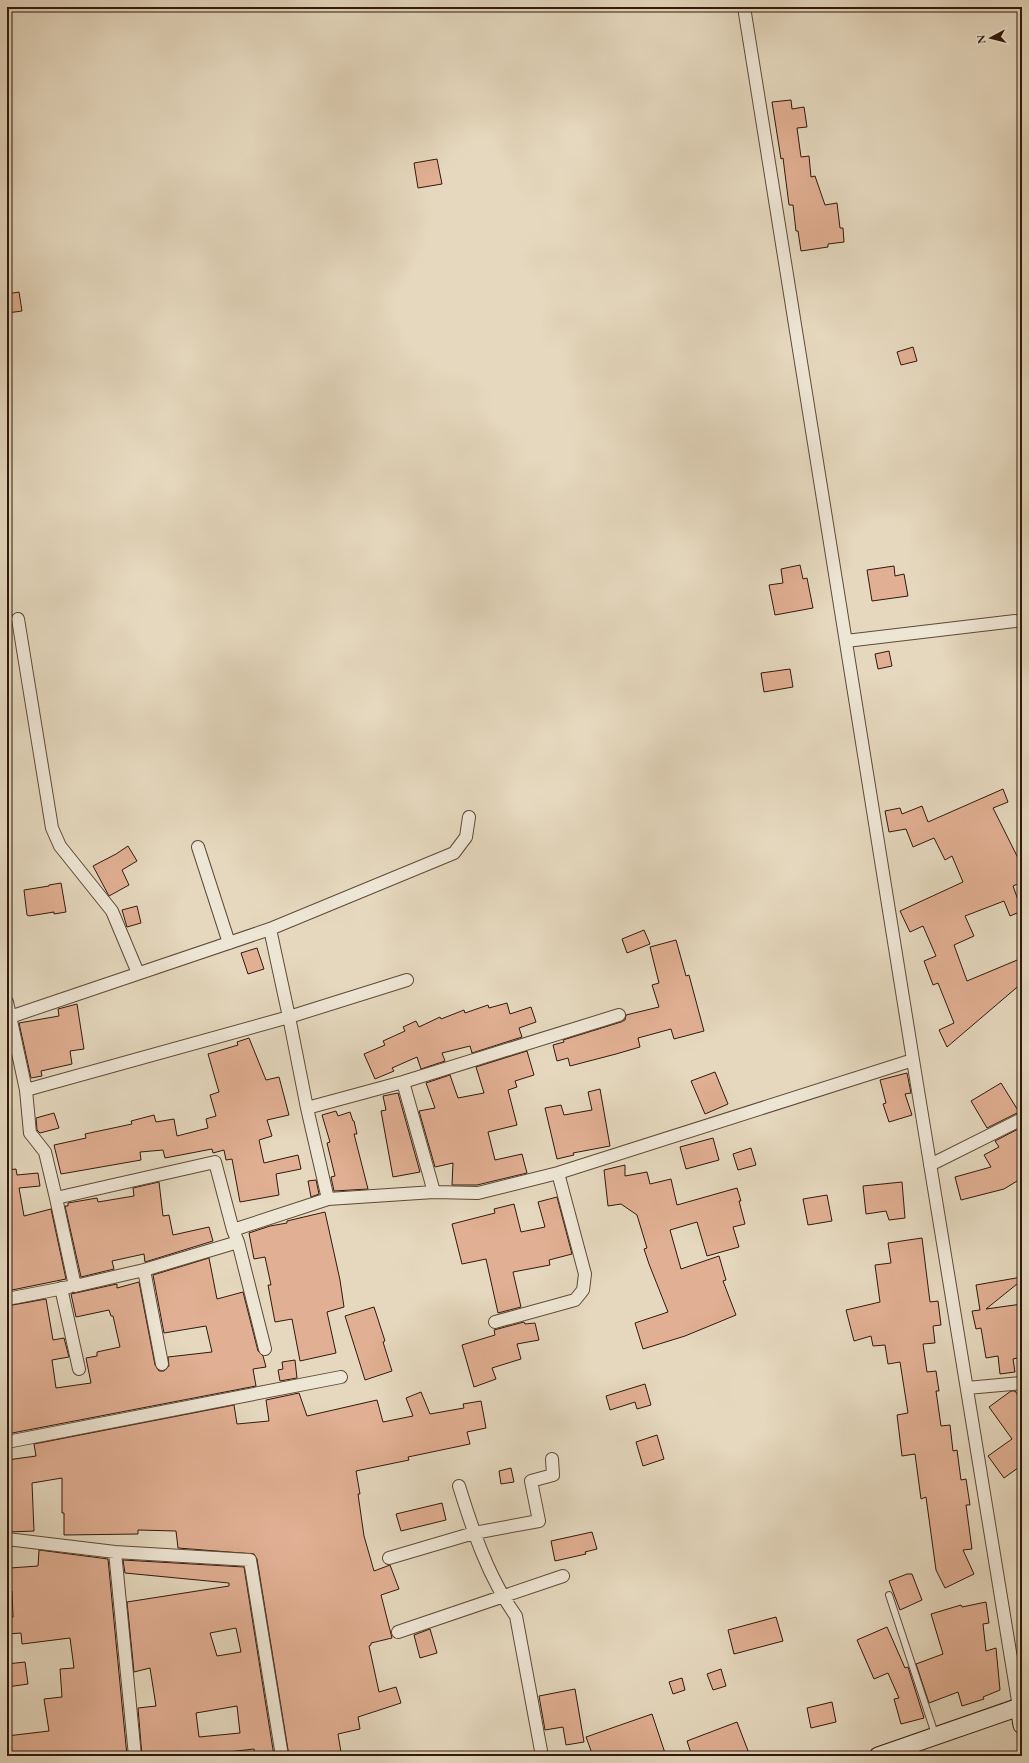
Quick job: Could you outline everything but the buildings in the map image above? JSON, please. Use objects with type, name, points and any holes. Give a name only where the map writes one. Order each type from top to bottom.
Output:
[{"type":"main road","points":[[878,1756],[1021,1707],[1022,1725]]},
{"type":"street","points":[[744,7],[930,1165],[1021,1707]]},
{"type":"street","points":[[18,619],[52,828],[60,846],[112,910],[138,973]]},
{"type":"street","points":[[846,641],[1015,621]]},
{"type":"street","points":[[10,1017],[270,929],[454,853],[466,837],[469,817]]},
{"type":"street","points":[[198,846],[229,943]]},
{"type":"street","points":[[270,929],[307,1108],[328,1199]]},
{"type":"street","points":[[26,1090],[289,1017],[407,980]]},
{"type":"street","points":[[7,1002],[26,1090],[30,1133],[45,1152],[75,1286]]},
{"type":"street","points":[[307,1108],[403,1082],[619,1015]]},
{"type":"street","points":[[233,1230],[328,1199],[434,1192],[478,1193],[558,1173],[913,1060]]},
{"type":"street","points":[[403,1082],[434,1192]]},
{"type":"street","points":[[930,1165],[1022,1119]]},
{"type":"street","points":[[56,1198],[215,1162],[233,1230],[238,1242],[265,1349]]},
{"type":"street","points":[[495,1322],[575,1300],[583,1290],[585,1274],[558,1173]]},
{"type":"street","points":[[7,1299],[75,1286],[144,1270],[238,1242]]},
{"type":"street","points":[[144,1270],[162,1364]]},
{"type":"street","points":[[61,1288],[79,1369]]},
{"type":"street","points":[[7,1442],[341,1377]]},
{"type":"street","points":[[967,1388],[1022,1383]]},
{"type":"street","points":[[389,1558],[474,1533],[539,1521],[531,1481],[553,1475],[552,1460]]},
{"type":"street","points":[[459,1486],[474,1533],[502,1597],[516,1616],[542,1756]]},
{"type":"street","points":[[7,1539],[115,1552],[250,1560],[282,1756]]},
{"type":"street","points":[[115,1552],[135,1756]]},
{"type":"street","points":[[398,1632],[563,1576]]},
{"type":"lane","points":[[889,1595],[936,1736]]}]
